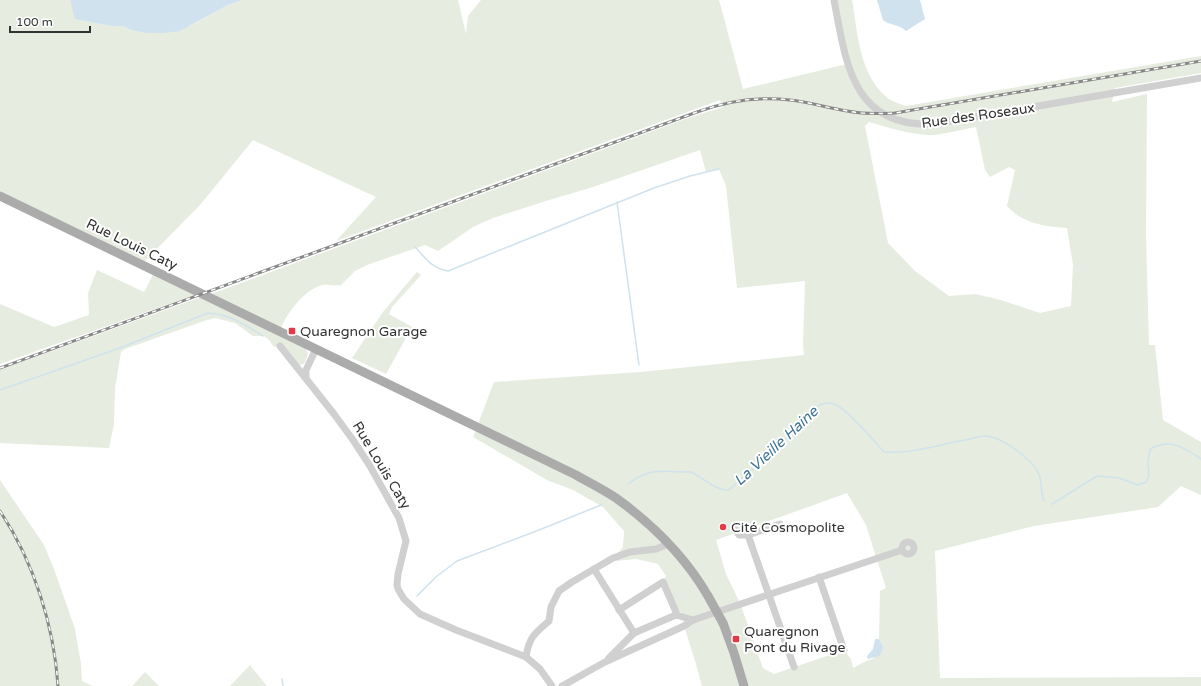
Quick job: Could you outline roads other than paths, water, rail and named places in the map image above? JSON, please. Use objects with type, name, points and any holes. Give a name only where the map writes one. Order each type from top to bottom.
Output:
[{"type":"main road","name":"Rue Louis Caty","points":[[0,196],[576,475],[614,497],[637,514],[668,544],[690,569],[708,596],[729,638],[744,686]]},
{"type":"street","name":"Rue des Roseaux","points":[[834,0],[844,52],[854,83],[872,106],[882,114],[910,123],[934,124],[1201,78]]},
{"type":"street","name":"Rue Louis Caty","points":[[280,346],[353,440],[370,466],[399,518],[406,542],[398,574],[397,585],[404,599],[415,611],[420,614],[456,630],[526,657],[540,669],[552,686]]},
{"type":"street","points":[[306,379],[306,370],[316,349]]},
{"type":"street","points":[[734,528],[738,535],[748,535],[780,524]]},
{"type":"street","points":[[748,535],[794,667]]},
{"type":"street","points":[[526,657],[534,634],[549,621],[551,607],[558,591],[613,558],[630,552],[656,548],[668,544]]},
{"type":"street","points":[[562,686],[605,662],[684,626],[693,620],[725,608],[902,550]]},
{"type":"street","points":[[594,569],[634,633]]},
{"type":"street","points":[[819,577],[844,650]]},
{"type":"street","points":[[619,610],[663,582],[676,613],[693,620]]},
{"type":"street","points":[[605,662],[634,633],[676,613]]},
{"type":"water","points":[[70,0],[242,0],[228,5],[180,31],[146,33],[131,30],[123,26],[111,26],[75,19]]},
{"type":"water","points":[[877,0],[920,0],[925,19],[906,31],[901,27],[883,20]]},
{"type":"water","points":[[875,639],[879,639],[883,646],[883,650],[879,656],[868,659],[867,656],[873,649]]},
{"type":"waterway","points":[[415,247],[426,259],[438,268],[448,271],[654,188],[690,176],[719,169]]},
{"type":"waterway","points":[[617,202],[639,365]]},
{"type":"waterway","points":[[0,390],[117,349],[208,313],[231,318],[263,336]]},
{"type":"waterway","name":"La Vieille Haine","points":[[628,484],[641,476],[653,472],[692,472],[715,487],[729,490],[811,416],[818,406],[828,403],[836,405],[847,413],[861,426],[884,452],[905,452],[983,436],[1000,440],[1015,449],[1034,466],[1040,475],[1044,501]]},
{"type":"waterway","points":[[1052,504],[1097,476],[1119,478],[1138,485],[1146,482],[1149,476],[1148,461],[1150,449],[1157,446],[1164,444],[1177,445],[1201,459]]},
{"type":"waterway","points":[[417,596],[437,576],[457,561],[601,505]]},
{"type":"waterway","points":[[282,679],[283,686]]},
{"type":"railway","points":[[0,368],[697,112],[731,102],[754,99],[778,99],[797,101],[859,113],[895,113],[1201,61]]},
{"type":"railway","points":[[0,511],[23,551],[40,595],[52,641],[58,686]]},
{"type":"place","name":"Quaregnon Garage","points":[[292,331]]},
{"type":"place","name":"Cité Cosmopolite","points":[[723,527]]},
{"type":"place","name":"Quaregnon Pont du Rivage","points":[[736,639]]}]
